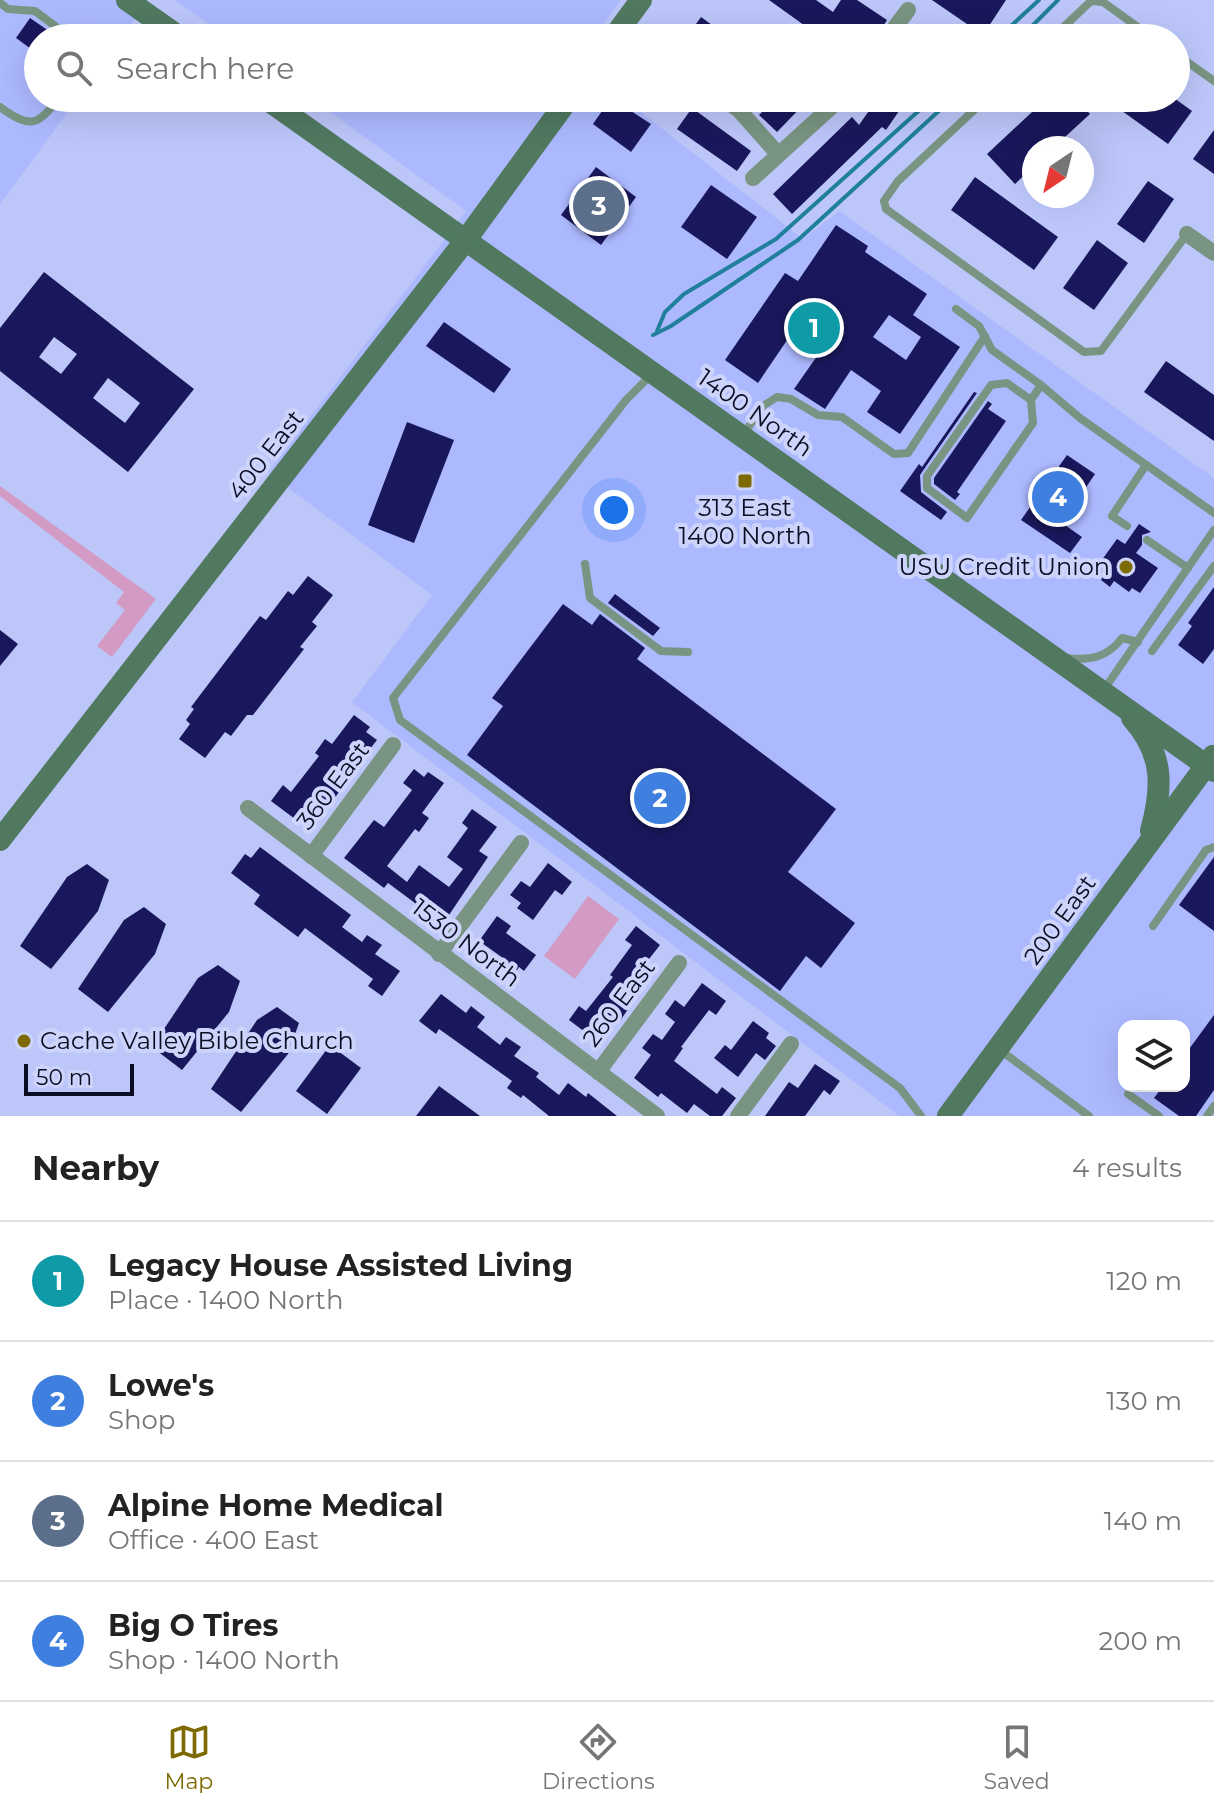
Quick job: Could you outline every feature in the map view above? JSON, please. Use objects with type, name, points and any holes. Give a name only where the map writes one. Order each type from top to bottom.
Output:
[{"type":"main road","points":[[127,0],[161,24]]},
{"type":"main road","points":[[629,24],[641,0]]},
{"type":"main road","name":"1400 North","points":[[285,112],[1110,697],[1211,764]]},
{"type":"main road","name":"400 East","points":[[0,840],[465,241],[559,112]]},
{"type":"main road","points":[[1110,697],[1141,728],[1159,765],[1160,799],[1147,845]]},
{"type":"main road","name":"200 East","points":[[948,1116],[1147,845],[1211,764]]},
{"type":"street","points":[[898,24],[908,10]]},
{"type":"street","points":[[741,112],[778,154]]},
{"type":"street","points":[[753,178],[825,112]]},
{"type":"street","points":[[1187,234],[1214,253]]},
{"type":"street","name":"360 East","points":[[311,856],[393,745]]},
{"type":"street","name":"1530 North","points":[[248,808],[657,1116]]},
{"type":"street","points":[[439,954],[521,843]]},
{"type":"street","name":"260 East","points":[[598,1072],[679,963]]},
{"type":"street","points":[[738,1116],[791,1044]]},
{"type":"lane","points":[[1067,24],[1096,0],[1134,24]]},
{"type":"lane","points":[[0,3],[8,9],[35,11],[52,24]]},
{"type":"lane","points":[[1190,64],[1214,81]]},
{"type":"lane","points":[[0,107],[26,121],[35,122],[48,112]]},
{"type":"lane","points":[[972,112],[898,181],[884,201],[886,209],[1084,352],[1101,351],[1187,234]]},
{"type":"lane","points":[[956,309],[979,326],[992,350],[1080,418],[1214,513]]},
{"type":"lane","points":[[742,436],[763,406],[777,397],[791,399],[818,415],[842,417],[894,454],[908,453],[985,336]]},
{"type":"lane","points":[[653,373],[626,400],[393,698],[400,720],[900,1088],[921,1116]]},
{"type":"lane","points":[[1031,400],[1007,383],[991,385],[927,476],[927,488],[967,518],[1033,423],[1031,400],[1041,385]]},
{"type":"lane","points":[[1127,526],[1112,516],[1146,465]]},
{"type":"lane","points":[[1110,697],[1138,642],[1214,530]]},
{"type":"lane","points":[[1147,540],[1188,568]]},
{"type":"lane","points":[[585,564],[590,598],[661,651],[688,652]]},
{"type":"lane","points":[[1152,651],[1214,566]]},
{"type":"lane","points":[[1052,656],[1087,661],[1114,649],[1122,638],[1138,642]]},
{"type":"lane","points":[[1153,926],[1206,850],[1214,847]]},
{"type":"lane","points":[[998,1048],[1089,1116]]},
{"type":"lane","points":[[1128,1094],[1159,1116]]},
{"type":"lane","points":[[1207,1116],[1214,1106]]},
{"type":"shaded area","points":[[0,0],[149,0],[131,24],[24,24],[24,112],[68,112],[0,204]]},
{"type":"shaded area","points":[[175,0],[621,0],[603,24],[208,24]]},
{"type":"shaded area","points":[[330,112],[641,112],[803,239],[839,211],[1214,478],[1214,1116],[899,1116],[352,702],[432,595],[268,473],[466,211]]},
{"type":"shaded area","points":[[0,486],[156,599],[112,657],[97,646],[125,610],[116,603],[124,592],[0,496]]},
{"type":"shaded area","points":[[588,896],[619,919],[575,979],[544,956]]},
{"type":"building","points":[[769,0],[816,0],[833,12],[841,0],[857,0],[887,20],[885,24],[802,24]]},
{"type":"building","points":[[932,0],[1006,0],[990,24],[967,24]]},
{"type":"building","points":[[701,17],[711,24],[696,24]]},
{"type":"building","points":[[24,27],[24,44],[16,38]]},
{"type":"building","points":[[1190,110],[1192,111],[1168,144],[1123,112],[1190,112]]},
{"type":"building","points":[[601,112],[633,112],[651,124],[631,152],[593,124]]},
{"type":"building","points":[[689,112],[697,112],[751,151],[737,171],[677,129]]},
{"type":"building","points":[[762,112],[796,112],[777,132],[759,115]]},
{"type":"building","points":[[868,112],[898,112],[886,130],[882,127],[792,214],[773,194],[852,117],[859,125]]},
{"type":"building","points":[[1032,112],[1088,112],[1090,114],[1066,136],[1022,136],[1022,177],[1015,184],[987,154]]},
{"type":"building","points":[[1214,130],[1214,174],[1193,159]]},
{"type":"building","points":[[596,167],[636,197],[601,245],[561,215]]},
{"type":"building","points":[[975,177],[1058,237],[1034,270],[951,210]]},
{"type":"building","points":[[1148,181],[1174,199],[1144,243],[1117,224]]},
{"type":"building","points":[[711,185],[757,217],[727,259],[681,227]]},
{"type":"building","points":[[836,225],[868,246],[865,252],[927,294],[913,315],[960,347],[900,434],[867,412],[881,391],[851,370],[825,409],[794,389],[822,349],[794,330],[758,383],[725,360],[785,273],[798,281]],"holes":[[[889,315],[921,337],[906,360],[873,337]]]},
{"type":"building","points":[[1097,240],[1128,263],[1094,310],[1063,288]]},
{"type":"building","points":[[44,272],[194,389],[128,472],[0,371],[0,328]],"holes":[[[54,337],[77,354],[61,374],[39,357]],[[108,378],[140,403],[125,423],[93,398]]]},
{"type":"building","points":[[444,322],[511,369],[494,393],[426,346]]},
{"type":"building","points":[[1166,361],[1214,395],[1214,441],[1144,392]]},
{"type":"building","points":[[974,392],[977,393],[920,475],[921,492],[947,512],[941,520],[900,491],[919,464],[922,467]]},
{"type":"building","points":[[988,401],[992,404],[988,409],[1006,421],[957,492],[960,494],[955,500],[934,484],[934,478]]},
{"type":"building","points":[[407,422],[454,440],[414,543],[368,525]]},
{"type":"building","points":[[1067,455],[1095,474],[1062,523],[1082,537],[1070,553],[1021,520]]},
{"type":"building","points":[[1139,524],[1151,532],[1142,535],[1142,545],[1136,553],[1158,568],[1140,593],[1132,588],[1129,592],[1114,581],[1110,587],[1101,580],[1104,575],[1096,568],[1117,539],[1125,544]]},
{"type":"building","points":[[308,576],[333,595],[312,622],[317,626],[300,647],[304,649],[253,715],[247,715],[231,736],[225,732],[205,758],[179,739],[190,724],[186,720],[194,709],[191,707],[260,616],[266,620],[288,591],[293,595]]},
{"type":"building","points":[[1214,587],[1214,649],[1203,664],[1178,645],[1192,626],[1188,623]]},
{"type":"building","points":[[615,594],[660,628],[653,636],[608,603]]},
{"type":"building","points":[[563,604],[592,625],[600,614],[645,648],[637,659],[836,809],[788,872],[855,923],[821,968],[806,956],[780,991],[467,755],[503,706],[492,698]]},
{"type":"building","points":[[0,630],[18,644],[0,666]]},
{"type":"building","points":[[354,715],[370,727],[366,732],[377,740],[366,754],[357,748],[329,784],[339,792],[311,831],[271,801],[283,785],[291,792],[319,756],[315,753],[325,739],[332,744]]},
{"type":"building","points":[[414,769],[424,777],[428,772],[444,783],[422,813],[429,818],[419,832],[415,829],[387,866],[407,882],[419,865],[449,887],[463,869],[447,857],[468,828],[462,823],[472,809],[497,827],[479,851],[488,857],[449,915],[426,897],[419,906],[388,883],[384,888],[344,858],[374,820],[384,827],[412,790],[403,783]]},
{"type":"building","points":[[260,847],[351,915],[342,927],[362,942],[367,935],[382,945],[375,954],[400,971],[382,996],[368,986],[373,979],[305,928],[298,937],[254,904],[260,895],[231,873],[245,854],[251,858]]},
{"type":"building","points":[[1214,857],[1214,931],[1179,905]]},
{"type":"building","points":[[548,863],[572,882],[562,895],[555,890],[533,920],[517,908],[521,903],[510,895],[521,881],[530,887]]},
{"type":"building","points":[[87,864],[109,880],[98,911],[51,969],[20,946],[67,877]]},
{"type":"building","points":[[144,907],[166,924],[155,954],[108,1012],[78,989],[124,920]]},
{"type":"building","points":[[497,916],[511,926],[506,933],[536,955],[524,971],[519,967],[512,978],[497,967],[503,958],[479,941]]},
{"type":"building","points":[[636,926],[660,945],[642,968],[651,975],[620,1021],[611,1015],[593,1038],[569,1020],[579,1006],[586,1011],[613,977],[610,975],[632,945],[625,940]]},
{"type":"building","points":[[218,965],[240,981],[229,1012],[182,1070],[152,1047],[198,978]]},
{"type":"building","points":[[702,983],[726,1001],[716,1015],[709,1010],[674,1061],[717,1094],[722,1087],[736,1098],[722,1116],[710,1116],[694,1104],[687,1113],[661,1093],[658,1097],[634,1078],[651,1055],[642,1048],[653,1034],[662,1040],[675,1022],[665,1014],[675,1000],[684,1007]]},
{"type":"building","points":[[441,994],[466,1013],[471,1006],[485,1017],[477,1027],[500,1045],[506,1037],[521,1047],[514,1056],[539,1073],[536,1077],[559,1095],[568,1083],[586,1097],[588,1093],[617,1116],[549,1116],[523,1095],[521,1098],[507,1088],[512,1081],[439,1029],[436,1034],[419,1021]]},
{"type":"building","points":[[277,1007],[299,1023],[288,1054],[241,1112],[211,1089],[257,1020]]},
{"type":"building","points":[[1214,1015],[1214,1090],[1196,1116],[1179,1116],[1154,1098],[1158,1092],[1190,1092],[1190,1048]]},
{"type":"building","points":[[753,1021],[769,1033],[766,1038],[776,1046],[765,1060],[756,1053],[738,1077],[714,1058],[725,1045],[731,1050]]},
{"type":"building","points":[[330,1045],[361,1068],[327,1114],[296,1091]]},
{"type":"building","points":[[815,1064],[840,1081],[830,1095],[824,1090],[805,1116],[765,1116],[789,1082],[798,1088]]},
{"type":"building","points":[[439,1086],[480,1116],[416,1116]]},
{"type":"waterway","points":[[1013,24],[1039,0]]},
{"type":"waterway","points":[[1034,24],[1058,0]]},
{"type":"waterway","points":[[657,331],[665,312],[684,294],[776,239],[917,112]]},
{"type":"waterway","points":[[653,335],[798,240],[938,112]]},
{"type":"place","name":"Alpine Home Medical","points":[[599,206]]},
{"type":"place","name":"Legacy House Assisted Living","points":[[814,328]]},
{"type":"place","name":"313 East 1400 North","points":[[745,481]]},
{"type":"place","name":"Big O Tires","points":[[1058,497]]},
{"type":"place","name":"USU Credit Union","points":[[1126,567]]},
{"type":"place","name":"Lowe's","points":[[660,798]]},
{"type":"place","name":"Cache Valley Bible Church","points":[[24,1041]]}]
